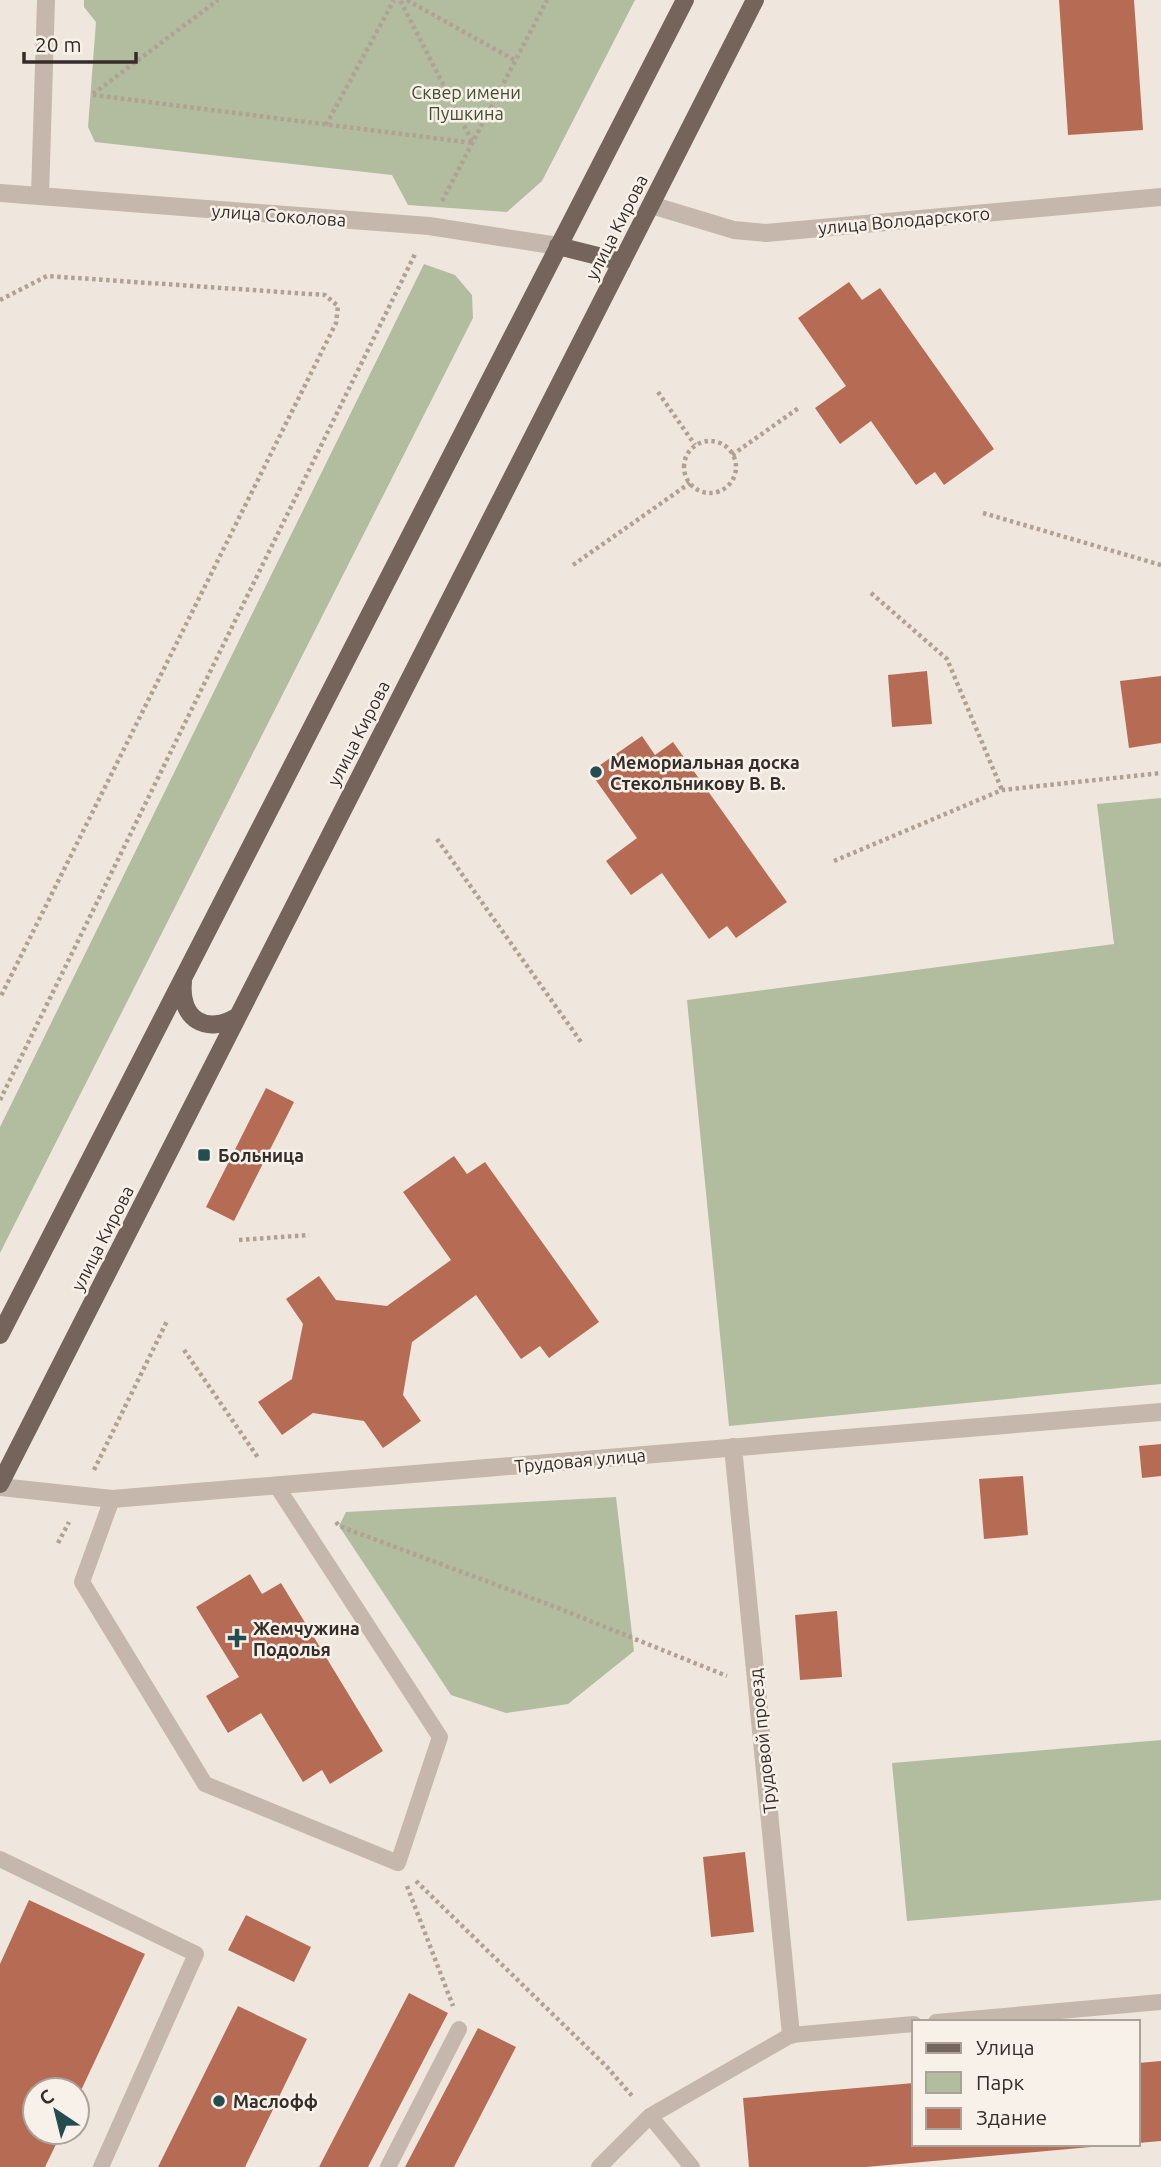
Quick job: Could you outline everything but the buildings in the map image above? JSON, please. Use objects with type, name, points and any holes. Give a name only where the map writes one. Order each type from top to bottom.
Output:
[{"type":"main road","points":[[0,1335],[685,0]]},
{"type":"main road","name":"улица Кирова","points":[[0,1486],[755,0]]},
{"type":"main road","points":[[558,246],[622,262]]},
{"type":"main road","points":[[183,982],[181,997],[186,1010],[197,1021],[211,1025],[226,1024],[238,1016]]},
{"type":"street","points":[[40,196],[46,0]]},
{"type":"street","name":"улица Соколова","points":[[0,194],[429,226],[558,246]]},
{"type":"street","name":"улица Володарского","points":[[651,205],[734,230],[766,233],[1161,197]]},
{"type":"street","name":"Трудовая улица","points":[[0,1486],[112,1499],[1161,1412]]},
{"type":"street","name":"Трудовой проезд","points":[[733,1447],[791,2035]]},
{"type":"lane","points":[[112,1499],[82,1581],[205,1784],[398,1863],[440,1737],[276,1485]]},
{"type":"lane","points":[[0,1859],[196,1954],[101,2167]]},
{"type":"lane","points":[[958,2020],[1161,2002]]},
{"type":"lane","points":[[599,2167],[650,2116],[791,2035],[912,2024]]},
{"type":"lane","points":[[388,2167],[459,2029]]},
{"type":"lane","points":[[650,2116],[692,2167]]},
{"type":"path","points":[[218,0],[93,95],[473,144]]},
{"type":"path","points":[[326,125],[394,0]]},
{"type":"path","points":[[400,0],[473,144]]},
{"type":"path","points":[[407,0],[516,61]]},
{"type":"path","points":[[0,1100],[429,226],[547,0]]},
{"type":"path","points":[[0,300],[47,276],[325,295],[338,306],[336,323],[0,998]]},
{"type":"path","points":[[658,392],[695,444]]},
{"type":"path","points":[[732,455],[800,407]]},
{"type":"path","points":[[709,440],[725,445],[735,458],[735,475],[725,488],[710,493],[694,488],[684,475],[684,458],[695,444],[709,440]]},
{"type":"path","points":[[573,565],[690,483]]},
{"type":"path","points":[[983,513],[1161,565]]},
{"type":"path","points":[[871,593],[947,659],[1002,790]]},
{"type":"path","points":[[834,861],[1002,790],[1161,773]]},
{"type":"path","points":[[438,839],[581,1042]]},
{"type":"path","points":[[239,1240],[309,1234]]},
{"type":"path","points":[[58,1543],[167,1321]]},
{"type":"path","points":[[184,1350],[276,1485]]},
{"type":"path","points":[[307,1483],[339,1526],[553,1606],[757,1688]]},
{"type":"path","points":[[398,1863],[459,2029]]},
{"type":"path","points":[[398,1863],[607,2067],[650,2116]]},
{"type":"green space","name":"Сквер имени Пушкина","points":[[84,0],[635,0],[542,181],[507,212],[408,205],[392,175],[95,142],[88,127],[96,22],[84,7]]},
{"type":"green space","points":[[424,264],[455,275],[472,295],[473,318],[0,1253],[0,1127]]},
{"type":"green space","points":[[1161,798],[1161,1384],[729,1426],[687,1000],[1114,944],[1097,804]]},
{"type":"green space","points":[[616,1497],[634,1651],[568,1704],[506,1713],[451,1695],[339,1526],[346,1512]]},
{"type":"green space","points":[[1161,1740],[1161,1900],[907,1921],[892,1763]]},
{"type":"place","name":"Мемориальная доска Стекольникову В. В.","points":[[596,772]]},
{"type":"place","name":"Больница","points":[[204,1155]]},
{"type":"place","name":"Жемчужина Подолья","points":[[237,1638]]},
{"type":"place","name":"Маслофф","points":[[219,2101]]}]
